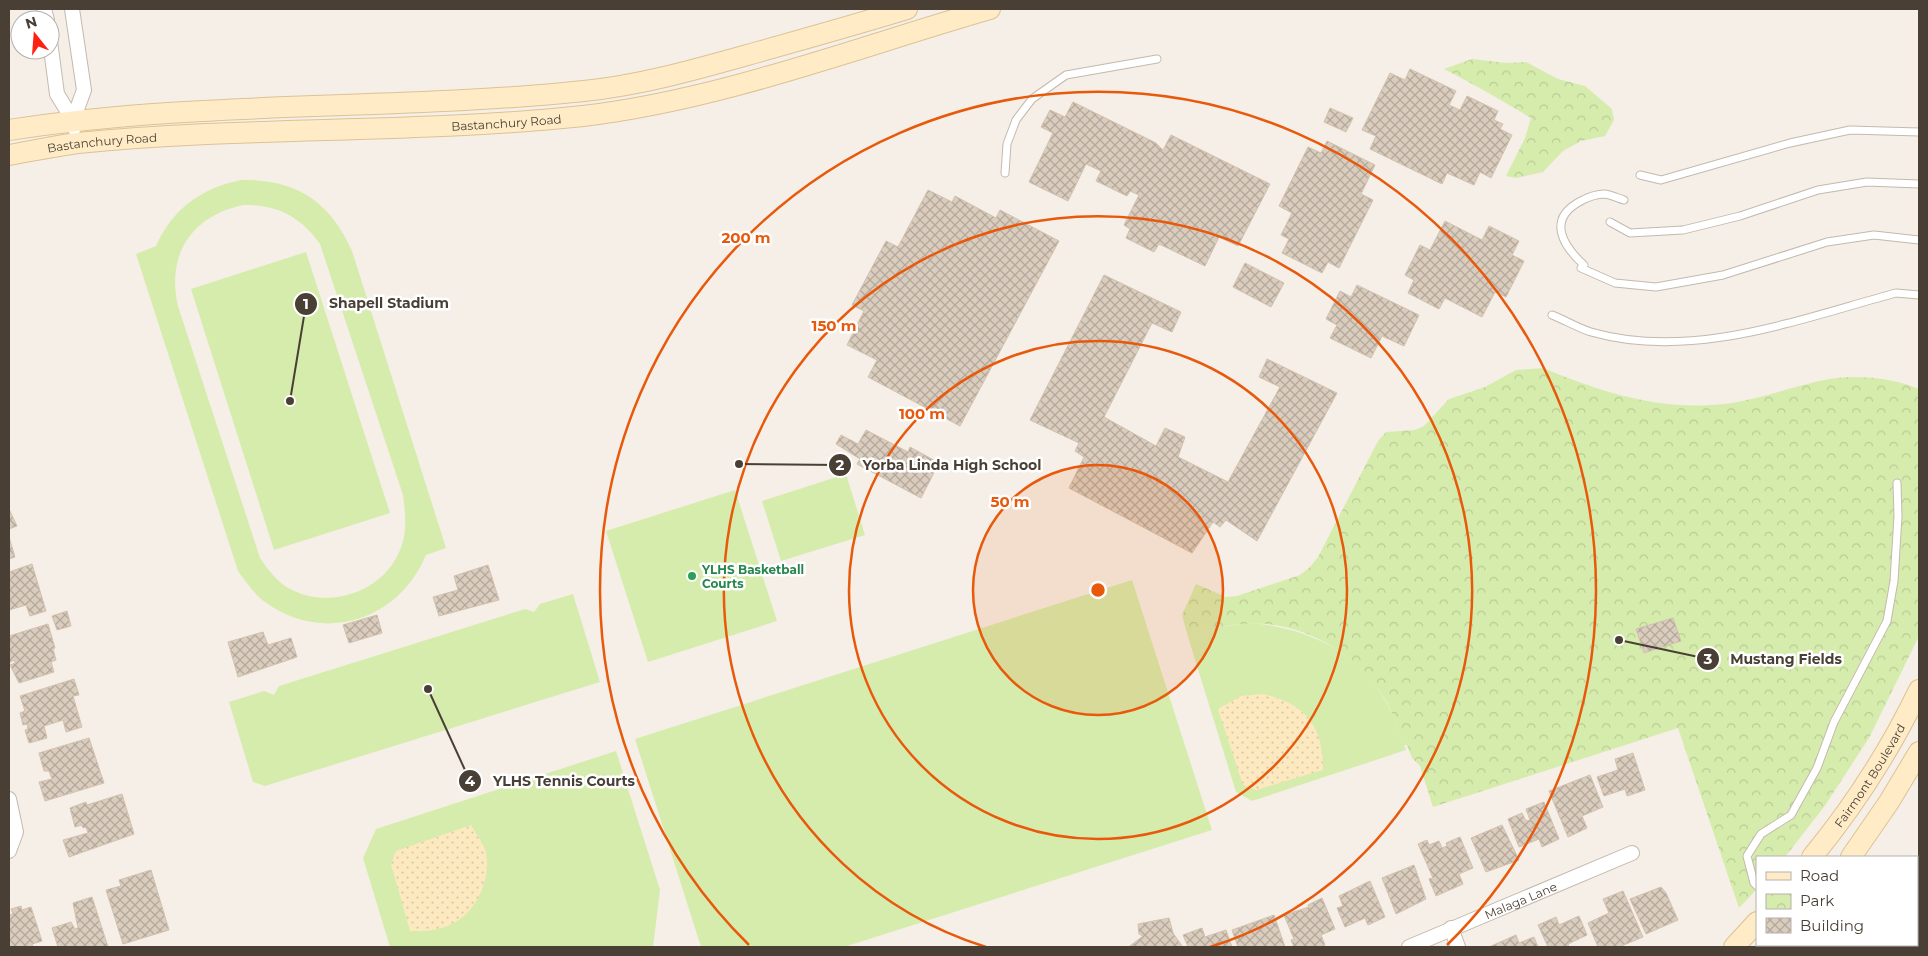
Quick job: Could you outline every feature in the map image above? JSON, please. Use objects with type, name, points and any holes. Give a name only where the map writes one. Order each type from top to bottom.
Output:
[{"type":"main road","name":"Bastanchury Road","points":[[9,130],[73,120],[154,113],[491,99],[586,91],[696,70],[907,9]]},
{"type":"main road","name":"Bastanchury Road","points":[[9,155],[76,144],[153,138],[459,125],[586,115],[684,96],[790,69],[990,9]]},
{"type":"main road","points":[[684,96],[686,89],[694,84],[793,54],[797,48],[798,41]]},
{"type":"main road","points":[[459,125],[468,117],[480,112],[579,103],[586,97],[586,91]]},
{"type":"main road","name":"Fairmont Boulevard","points":[[1813,856],[1864,787],[1905,719],[1919,690]]},
{"type":"main road","points":[[1852,856],[1919,752]]},
{"type":"main road","points":[[1734,947],[1756,923]]},
{"type":"street","points":[[72,9],[84,90],[73,120]]},
{"type":"street","points":[[53,60],[57,94],[73,120],[76,144]]},
{"type":"street","points":[[9,799],[16,832],[10,849]]},
{"type":"street","name":"Malaga Lane","points":[[1408,947],[1632,854]]},
{"type":"street","points":[[1451,928],[1458,947]]},
{"type":"lane","points":[[1005,173],[1006,144],[1016,120],[1032,99],[1066,75],[1157,59]]},
{"type":"lane","points":[[1640,175],[1661,180],[1790,143],[1850,130],[1919,132]]},
{"type":"lane","points":[[1610,222],[1630,233],[1683,230],[1740,216],[1818,190],[1867,182],[1919,184]]},
{"type":"lane","points":[[1624,200],[1605,194],[1586,199],[1570,207],[1560,224],[1562,239],[1570,252],[1583,266],[1615,283],[1656,287],[1723,275],[1827,242],[1874,235],[1919,240]]},
{"type":"lane","points":[[1552,315],[1590,332],[1648,341],[1722,339],[1896,293],[1919,295]]},
{"type":"lane","points":[[1756,885],[1754,884],[1747,856],[1762,834],[1790,815],[1817,768],[1834,722],[1887,621],[1894,581],[1898,516],[1897,483]]},
{"type":"green space","points":[[1472,59],[1507,63],[1526,62],[1558,79],[1585,86],[1612,109],[1614,120],[1605,136],[1581,141],[1563,151],[1543,172],[1516,178],[1506,176],[1525,138],[1531,118],[1444,69]]},
{"type":"green space","points":[[241,180],[261,181],[294,189],[309,196],[322,206],[343,234],[352,251],[446,548],[426,555],[414,577],[398,596],[379,610],[358,619],[335,623],[311,622],[288,615],[261,599],[250,588],[238,571],[136,254],[156,246],[171,221],[190,202],[201,194]],"holes":[[[243,205],[255,205],[287,214],[305,226],[320,244],[403,495],[405,530],[397,557],[387,571],[374,583],[359,591],[343,596],[326,598],[309,596],[292,590],[278,580],[260,558],[178,306],[175,287],[176,270],[180,254],[187,240],[197,228],[225,210]]]},
{"type":"green space","points":[[306,252],[390,513],[274,550],[191,289]]},
{"type":"green space","points":[[1543,368],[1609,392],[1631,398],[1676,405],[1738,402],[1823,380],[1847,377],[1890,380],[1919,389],[1919,636],[1869,738],[1824,807],[1786,856],[1756,856],[1756,890],[1739,908],[1678,728],[1433,807],[1420,766],[1412,758],[1407,745],[1404,745],[1387,702],[1370,679],[1337,650],[1318,639],[1298,631],[1276,625],[1254,623],[1226,626],[1188,637],[1182,615],[1196,584],[1226,597],[1237,596],[1300,575],[1318,557],[1378,441],[1386,432],[1415,430],[1424,426],[1449,399],[1485,387],[1516,370]]},
{"type":"green space","points":[[846,474],[865,535],[781,561],[762,501]]},
{"type":"green space","name":"YLHS Basketball Courts","points":[[735,490],[777,621],[648,662],[606,531]]},
{"type":"green space","points":[[1132,580],[1212,830],[844,947],[701,947],[635,739]]},
{"type":"green space","points":[[573,594],[600,682],[265,786],[253,782],[229,702],[264,691],[274,695],[279,686],[525,609],[534,612],[540,604]]},
{"type":"green space","points":[[1249,623],[1269,625],[1309,636],[1327,644],[1360,667],[1385,700],[1406,750],[1252,801],[1236,792],[1188,637],[1221,627]]},
{"type":"green space","points":[[616,751],[660,890],[653,947],[390,947],[363,858],[376,829]]},
{"type":"sand","points":[[1263,694],[1291,704],[1309,719],[1320,741],[1323,770],[1256,790],[1243,785],[1218,709],[1241,696]]},
{"type":"sand","points":[[471,825],[484,846],[487,859],[485,881],[476,902],[469,911],[452,924],[431,930],[410,931],[391,864],[396,851]]},
{"type":"building","points":[[1410,69],[1456,91],[1449,105],[1460,110],[1467,96],[1498,111],[1494,120],[1503,124],[1500,129],[1512,135],[1491,178],[1480,172],[1474,185],[1447,173],[1442,184],[1370,149],[1376,136],[1362,130],[1390,73],[1405,80]]},
{"type":"building","points":[[1073,102],[1156,143],[1163,150],[1171,135],[1270,184],[1238,246],[1219,237],[1205,266],[1159,244],[1154,252],[1126,238],[1130,229],[1124,225],[1139,195],[1130,191],[1127,196],[1096,181],[1101,171],[1086,164],[1068,201],[1029,182],[1053,133],[1041,127],[1050,110],[1065,117]]},
{"type":"building","points":[[1330,108],[1353,118],[1346,132],[1324,122]]},
{"type":"building","points":[[1327,141],[1375,165],[1361,194],[1373,200],[1339,268],[1328,262],[1322,273],[1282,253],[1289,239],[1281,235],[1292,213],[1279,206],[1308,147],[1321,153]]},
{"type":"building","points":[[928,190],[952,202],[955,196],[996,218],[1000,210],[1059,241],[960,426],[868,377],[877,360],[847,345],[864,311],[852,305],[886,241],[898,247]]},
{"type":"building","points":[[1445,221],[1482,240],[1489,226],[1519,241],[1512,255],[1524,261],[1506,297],[1495,292],[1482,317],[1445,298],[1439,309],[1408,293],[1414,280],[1405,275],[1420,245],[1430,250]]},
{"type":"building","points":[[1245,263],[1284,283],[1271,307],[1233,287]]},
{"type":"building","points":[[1104,275],[1181,312],[1172,332],[1152,323],[1104,417],[1156,446],[1165,428],[1185,437],[1178,457],[1228,482],[1280,387],[1259,377],[1267,359],[1337,393],[1257,541],[1226,520],[1220,527],[1213,522],[1192,553],[1069,488],[1084,457],[1075,451],[1079,443],[1030,420]]},
{"type":"building","points":[[1357,285],[1419,315],[1404,346],[1382,336],[1371,358],[1330,338],[1337,325],[1326,319],[1340,291],[1351,297]]},
{"type":"building","points":[[866,430],[908,452],[910,447],[939,463],[921,498],[857,464],[860,459],[836,444],[841,435],[858,444]]},
{"type":"building","points":[[9,509],[17,526],[9,529]]},
{"type":"building","points":[[9,537],[15,557],[9,559]]},
{"type":"building","points":[[32,564],[46,611],[30,616],[26,605],[9,610],[9,572]]},
{"type":"building","points":[[488,565],[499,600],[439,616],[433,597],[458,590],[454,576]]},
{"type":"building","points":[[67,611],[71,626],[57,630],[52,616]]},
{"type":"building","points":[[377,615],[382,633],[349,643],[343,625]]},
{"type":"building","points":[[1673,618],[1681,641],[1644,653],[1636,629]]},
{"type":"building","points":[[48,624],[55,648],[53,649],[56,660],[51,662],[54,672],[19,683],[10,665],[15,663],[14,660],[9,663],[9,636]]},
{"type":"building","points":[[263,632],[268,645],[291,638],[297,657],[238,677],[228,642]]},
{"type":"building","points":[[74,679],[79,695],[73,696],[82,727],[66,732],[63,720],[44,726],[47,738],[29,743],[25,730],[28,729],[27,724],[23,725],[20,713],[25,711],[20,696]]},
{"type":"building","points":[[89,738],[104,783],[45,801],[39,782],[52,779],[49,771],[44,771],[39,753]]},
{"type":"building","points":[[1633,753],[1645,790],[1627,796],[1625,789],[1604,796],[1597,777],[1618,770],[1615,759]]},
{"type":"building","points":[[1590,775],[1603,807],[1582,816],[1587,828],[1568,837],[1549,791]]},
{"type":"building","points":[[122,794],[134,834],[69,857],[63,840],[88,833],[86,827],[83,828],[82,825],[75,827],[70,808],[86,802],[87,805]]},
{"type":"building","points":[[1544,802],[1559,839],[1542,847],[1539,839],[1519,847],[1508,819],[1522,813],[1526,821],[1530,820],[1526,809]]},
{"type":"building","points":[[1502,825],[1519,860],[1486,872],[1471,838]]},
{"type":"building","points":[[1460,837],[1473,868],[1459,874],[1463,884],[1436,896],[1429,879],[1433,878],[1418,844],[1427,840],[1429,845],[1439,841],[1442,848],[1447,846],[1446,843]]},
{"type":"building","points":[[1414,865],[1426,899],[1396,914],[1382,878]]},
{"type":"building","points":[[151,870],[169,930],[123,944],[106,890],[121,886],[119,880]]},
{"type":"building","points":[[1370,881],[1385,917],[1368,925],[1365,918],[1345,927],[1337,908],[1343,906],[1339,896]]},
{"type":"building","points":[[1661,887],[1666,893],[1678,920],[1646,934],[1630,899]]},
{"type":"building","points":[[1623,891],[1643,937],[1619,947],[1598,947],[1588,923],[1609,913],[1603,899]]},
{"type":"building","points":[[92,897],[108,947],[58,947],[52,928],[71,922],[75,929],[78,928],[73,903]]},
{"type":"building","points":[[1322,898],[1335,929],[1321,935],[1325,945],[1319,947],[1294,947],[1291,940],[1294,939],[1284,915],[1309,907],[1308,905]]},
{"type":"building","points":[[21,906],[22,910],[31,907],[42,941],[32,944],[33,947],[9,947],[9,915],[13,914],[11,909]]},
{"type":"building","points":[[1274,915],[1285,947],[1238,947],[1232,930]]},
{"type":"building","points":[[1579,916],[1587,935],[1568,944],[1569,947],[1548,947],[1538,925],[1556,917],[1559,925]]},
{"type":"building","points":[[1169,918],[1173,933],[1181,947],[1130,946],[1143,936],[1139,934],[1138,924]]},
{"type":"building","points":[[1202,928],[1205,937],[1226,930],[1232,947],[1188,947],[1183,935]]},
{"type":"building","points":[[1516,935],[1519,943],[1534,937],[1538,947],[1489,947]]},
{"type":"building","points":[[1918,938],[1919,947],[1888,946],[1918,946]]},
{"type":"place","name":"Shapell Stadium","points":[[290,401]]},
{"type":"place","name":"Yorba Linda High School","points":[[739,464]]},
{"type":"place","name":"YLHS Basketball Courts","points":[[692,576]]},
{"type":"place","name":"Mustang Fields","points":[[1619,640]]},
{"type":"place","name":"YLHS Tennis Courts","points":[[428,689]]}]
